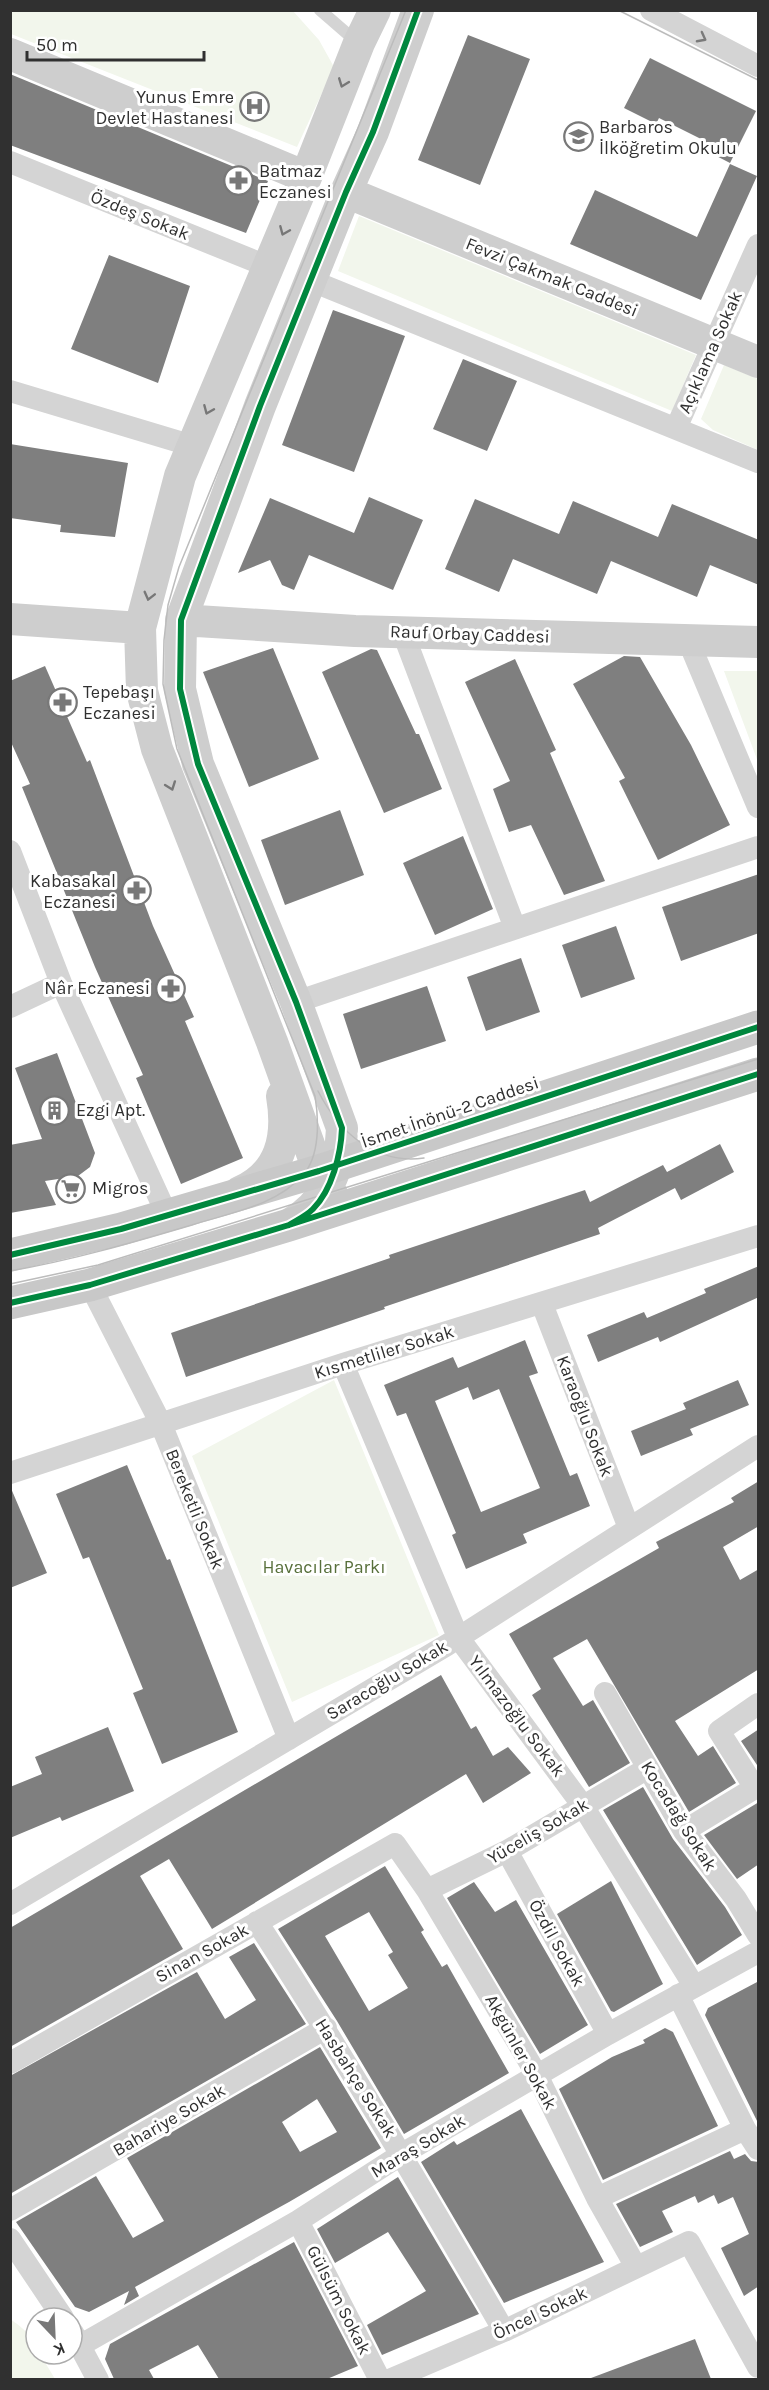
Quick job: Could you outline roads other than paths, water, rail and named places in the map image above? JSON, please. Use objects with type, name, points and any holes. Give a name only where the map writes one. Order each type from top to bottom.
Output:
[{"type":"main road","name":"İsmet İnönü-2 Caddesi","points":[[10,1255],[327,1174],[406,1143],[759,1027]]},
{"type":"main road","points":[[10,1303],[90,1285],[289,1225],[759,1074]]},
{"type":"street","points":[[367,1200],[340,1199],[327,1174],[272,1042],[157,749],[142,691],[140,628],[180,476],[306,177],[359,43],[375,10]]},
{"type":"street","points":[[289,1225],[312,1210],[341,1146],[342,1128],[296,1002],[198,764],[180,689],[181,620],[260,406],[312,281],[345,192],[373,132],[418,10]]},
{"type":"street","points":[[651,10],[759,66]]},
{"type":"street","points":[[10,54],[306,177]]},
{"type":"street","name":"Özdeş Sokak","points":[[10,162],[268,267]]},
{"type":"street","name":"Fevzi Çakmak Caddesi","points":[[345,192],[759,362]]},
{"type":"street","name":"Açıklama Sokak","points":[[677,426],[759,245]]},
{"type":"street","points":[[312,281],[677,426],[759,462]]},
{"type":"street","points":[[10,391],[193,446]]},
{"type":"street","points":[[10,620],[140,628]]},
{"type":"street","name":"Rauf Orbay Caddesi","points":[[181,620],[403,633],[759,642]]},
{"type":"street","points":[[403,633],[515,928]]},
{"type":"street","points":[[688,640],[759,807]]},
{"type":"street","points":[[296,1002],[759,847]]},
{"type":"street","points":[[10,851],[61,983],[167,1215]]},
{"type":"street","points":[[10,1007],[61,983]]},
{"type":"street","points":[[227,1198],[265,1176],[275,1164],[282,1145],[284,1109],[272,1042]]},
{"type":"street","points":[[334,1102],[343,1119],[360,1137],[379,1143],[406,1143]]},
{"type":"street","name":"Kısmetliler Sokak","points":[[10,1473],[343,1364],[759,1236]]},
{"type":"street","name":"Bereketli Sokak","points":[[90,1285],[161,1424],[289,1738]]},
{"type":"street","name":"Karaoğlu Sokak","points":[[542,1304],[629,1528]]},
{"type":"street","name":"Yılmazoğlu Sokak","points":[[343,1364],[458,1637],[584,1806],[686,1990],[746,2129],[759,2149]]},
{"type":"street","name":"Saracoğlu Sokak","points":[[10,1904],[458,1637],[759,1446]]},
{"type":"street","name":"Kocadağ Sokak","points":[[605,1693],[684,1831],[736,1899],[759,1935]]},
{"type":"street","points":[[684,1831],[757,1787],[719,1731],[759,1704]]},
{"type":"street","name":"Yüceliş Sokak","points":[[427,1890],[507,1851],[648,1768]]},
{"type":"street","name":"Akgünler Sokak","points":[[395,1844],[427,1890],[537,2075],[597,2198],[636,2266]]},
{"type":"street","name":"Sinan Sokak","points":[[10,2063],[395,1844]]},
{"type":"street","name":"Özdil Sokak","points":[[507,1851],[608,2034]]},
{"type":"street","name":"Hasbahçe Sokak","points":[[257,1922],[326,2028],[504,2331]]},
{"type":"street","name":"Maraş Sokak","points":[[84,2334],[298,2221],[402,2154],[537,2075],[686,1990],[759,1952]]},
{"type":"street","name":"Bahariye Sokak","points":[[10,2210],[326,2028]]},
{"type":"street","points":[[597,2198],[746,2129]]},
{"type":"street","name":"Gülsüm Sokak","points":[[298,2221],[380,2379]]},
{"type":"street","points":[[10,2239],[55,2306]]},
{"type":"street","name":"Öncel Sokak","points":[[388,2379],[504,2331],[689,2242],[759,2367]]},
{"type":"street","points":[[84,2353],[98,2379]]},
{"type":"lane","points":[[320,10],[359,43]]},
{"type":"tram line","points":[[10,1271],[102,1251],[251,1207],[292,1186],[303,1175],[313,1158],[317,1137],[315,1096],[177,749],[163,684],[164,640],[168,605],[179,567],[406,10]]},
{"type":"tram line","points":[[618,10],[758,80]]},
{"type":"tram line","points":[[10,1284],[98,1265],[758,1059]]},
{"type":"tram line","points":[[318,1091],[348,1132],[374,1151],[406,1159],[424,1158]]},
{"type":"place","name":"Yunus Emre Devlet Hastanesi","points":[[255,107]]},
{"type":"place","name":"Barbaros İlköğretim Okulu","points":[[578,137]]},
{"type":"place","name":"Batmaz Eczanesi","points":[[238,181]]},
{"type":"place","name":"Tepebaşı Eczanesi","points":[[62,702]]},
{"type":"place","name":"Kabasakal Eczanesi","points":[[137,891]]},
{"type":"place","name":"Nâr Eczanesi","points":[[171,988]]},
{"type":"place","name":"Ezgi Apt.","points":[[55,1110]]},
{"type":"place","name":"Migros","points":[[71,1188]]},
{"type":"park label","name":"Havacılar Parkı","points":[[324,1567]]}]
